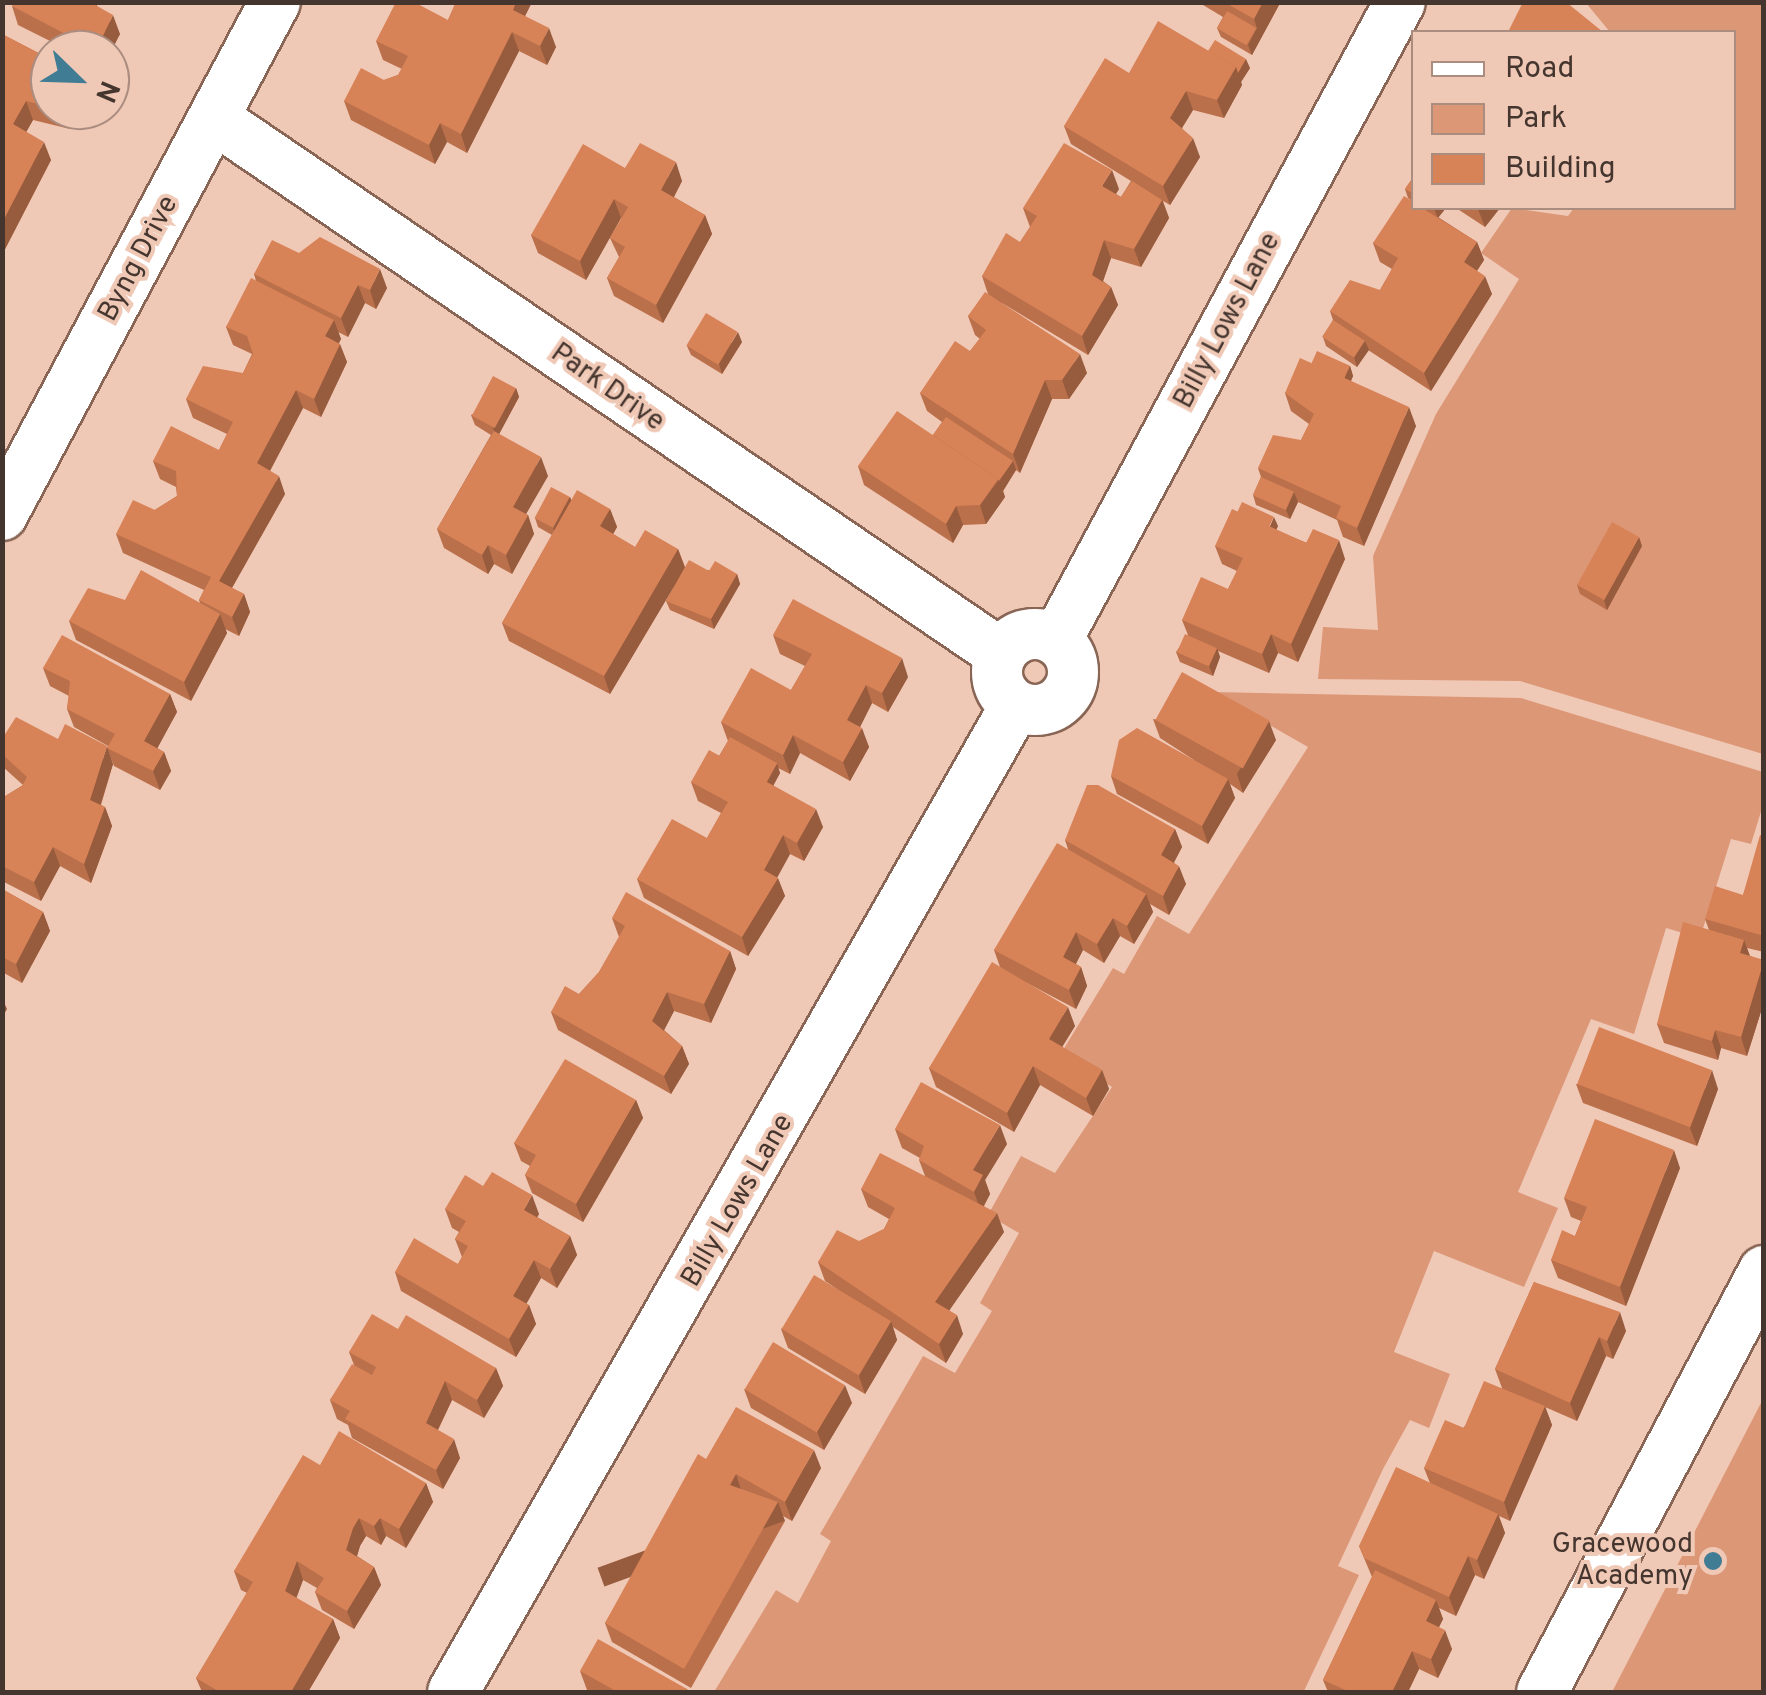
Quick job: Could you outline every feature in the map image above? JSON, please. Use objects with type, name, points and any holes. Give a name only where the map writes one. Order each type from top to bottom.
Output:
[{"type":"street","name":"Byng Drive","points":[[2,514],[275,2]]},
{"type":"street","name":"Billy Lows Lane","points":[[1057,639],[1400,2]]},
{"type":"street","name":"Park Drive","points":[[215,118],[1001,654]]},
{"type":"street","points":[[1018,637],[1057,639],[1073,667],[1068,691],[1038,710],[1016,705],[1000,687],[1001,654],[1018,637]]},
{"type":"street","name":"Billy Lows Lane","points":[[453,1692],[1016,705]]},
{"type":"street","points":[[1542,1692],[1764,1271]]},
{"type":"green space","points":[[1586,3],[1763,3],[1763,754],[1520,681],[1318,679],[1323,627],[1378,630],[1373,556],[1436,414],[1519,279],[1481,253],[1511,210],[1568,216],[1572,210],[1736,210],[1736,30],[1608,30]]},
{"type":"green space","points":[[1212,692],[1521,698],[1763,772],[1763,805],[1751,844],[1731,839],[1700,938],[1666,928],[1634,1034],[1591,1019],[1518,1192],[1558,1208],[1524,1287],[1434,1251],[1394,1352],[1450,1374],[1429,1428],[1410,1420],[1338,1566],[1359,1575],[1304,1691],[714,1692],[776,1590],[798,1603],[831,1541],[820,1534],[923,1356],[955,1373],[992,1311],[980,1303],[1019,1233],[988,1215],[1021,1156],[1055,1173],[1112,1087],[1060,1055],[1113,968],[1124,974],[1157,916],[1189,934],[1308,747]]},
{"type":"green space","name":"Gracewood Academy","points":[[1763,1399],[1763,1692],[1612,1692]]},
{"type":"building","points":[[13,2],[90,2],[113,15],[106,30],[58,30],[12,6]]},
{"type":"building","points":[[396,2],[414,2],[448,20],[456,2],[516,2],[513,10],[549,28],[540,46],[512,32],[461,134],[440,123],[429,145],[344,101],[361,68],[384,80],[398,75],[408,56],[376,41]]},
{"type":"building","points":[[1224,2],[1263,2],[1254,19]]},
{"type":"building","points":[[1523,2],[1566,2],[1601,30],[1509,30]]},
{"type":"building","points":[[1227,11],[1256,28],[1246,45],[1217,28]]},
{"type":"building","points":[[1158,21],[1236,67],[1217,100],[1186,91],[1170,118],[1193,138],[1163,186],[1064,126],[1105,58],[1129,73]]},
{"type":"building","points":[[2,34],[30,49],[30,102],[26,101],[13,124],[44,142],[2,223]]},
{"type":"building","points":[[1215,40],[1246,59],[1238,73],[1236,67],[1208,51]]},
{"type":"building","points":[[640,143],[676,162],[661,190],[705,215],[656,305],[607,278],[625,247],[610,238],[628,207],[614,199],[580,261],[531,235],[583,144],[625,168]]},
{"type":"building","points":[[1064,143],[1112,170],[1102,186],[1121,197],[1132,181],[1162,200],[1134,249],[1104,240],[1092,275],[1111,287],[1082,336],[982,276],[1006,233],[1020,242],[1037,216],[1023,208]]},
{"type":"building","points":[[1404,196],[1411,200],[1411,210],[1425,210],[1477,242],[1464,262],[1485,276],[1424,373],[1330,311],[1350,280],[1380,290],[1398,258],[1373,243]]},
{"type":"building","points":[[320,237],[380,269],[370,290],[358,285],[341,318],[254,274],[272,240],[299,253]]},
{"type":"building","points":[[251,278],[334,320],[325,336],[340,344],[314,399],[296,390],[257,463],[279,476],[219,581],[244,594],[232,617],[199,600],[211,577],[116,534],[133,500],[155,510],[177,496],[176,471],[153,461],[171,426],[219,450],[233,422],[186,399],[203,366],[243,373],[253,354],[247,336],[226,327]]},
{"type":"building","points":[[985,292],[1080,354],[1062,380],[1045,380],[1013,454],[920,393],[955,341],[970,351],[986,330],[968,316]]},
{"type":"building","points":[[706,313],[738,332],[718,365],[686,346]]},
{"type":"building","points":[[1333,320],[1365,341],[1354,357],[1322,337]]},
{"type":"building","points":[[1317,351],[1350,366],[1344,378],[1311,364]]},
{"type":"building","points":[[1300,358],[1409,407],[1357,528],[1336,518],[1341,506],[1258,468],[1273,435],[1301,440],[1314,414],[1285,393]]},
{"type":"building","points":[[493,376],[516,388],[495,428],[472,416]]},
{"type":"building","points":[[897,411],[998,479],[980,505],[956,506],[946,524],[858,466]]},
{"type":"building","points":[[946,417],[1013,461],[999,481],[933,435]]},
{"type":"building","points":[[494,431],[541,457],[513,507],[528,515],[506,555],[488,545],[482,555],[437,529]]},
{"type":"building","points":[[1261,477],[1294,492],[1286,510],[1253,495]]},
{"type":"building","points":[[551,487],[570,497],[553,528],[535,518]]},
{"type":"building","points":[[577,490],[610,509],[600,526],[635,547],[645,530],[678,549],[604,676],[502,623]]},
{"type":"building","points":[[1242,502],[1274,517],[1269,527],[1237,512]]},
{"type":"building","points":[[1232,509],[1306,543],[1313,529],[1339,540],[1291,644],[1271,634],[1262,654],[1182,620],[1201,577],[1228,589],[1243,558],[1215,546]]},
{"type":"building","points":[[1612,522],[1639,537],[1604,600],[1577,585]]},
{"type":"building","points":[[689,560],[709,571],[715,561],[737,574],[711,619],[666,601]]},
{"type":"building","points":[[141,570],[220,614],[184,682],[69,621],[88,588],[125,600]]},
{"type":"building","points":[[793,599],[902,658],[882,693],[866,685],[847,720],[862,728],[843,762],[793,735],[783,755],[721,722],[751,668],[791,690],[812,654],[773,635]]},
{"type":"building","points":[[1185,634],[1217,648],[1209,667],[1177,652]]},
{"type":"building","points":[[62,635],[170,694],[144,741],[164,752],[153,771],[107,748],[115,734],[67,709],[70,681],[43,668]]},
{"type":"building","points":[[1182,672],[1269,720],[1243,769],[1155,720]]},
{"type":"building","points":[[16,717],[58,739],[65,724],[107,746],[90,800],[105,807],[84,864],[53,847],[34,882],[2,866],[2,798],[22,786],[27,777],[2,754],[2,739]]},
{"type":"building","points":[[1137,728],[1228,779],[1202,826],[1111,776],[1119,740]]},
{"type":"building","points":[[730,737],[777,763],[767,782],[719,756]]},
{"type":"building","points":[[709,750],[816,809],[797,843],[783,835],[764,870],[778,878],[742,937],[637,879],[672,819],[707,838],[728,802],[691,782]]},
{"type":"building","points":[[1087,785],[1098,785],[1175,829],[1161,855],[1179,866],[1163,896],[1065,840]]},
{"type":"building","points":[[1760,835],[1764,836],[1764,936],[1705,919],[1715,886],[1743,895]]},
{"type":"building","points":[[1057,843],[1146,894],[1127,926],[1113,918],[1097,944],[1076,932],[1063,957],[1081,967],[1069,990],[994,950]]},
{"type":"building","points":[[2,889],[43,912],[16,964],[2,957]]},
{"type":"building","points":[[626,892],[730,951],[704,1004],[667,992],[652,1021],[682,1046],[664,1076],[551,1012],[565,986],[579,994],[599,972],[625,926],[612,918]]},
{"type":"building","points":[[1683,922],[1744,940],[1740,953],[1764,960],[1741,1037],[1715,1030],[1712,1041],[1657,1024]]},
{"type":"building","points":[[992,962],[1068,1007],[1049,1039],[1102,1070],[1086,1098],[1033,1066],[1007,1113],[929,1068]]},
{"type":"building","points":[[1599,1027],[1712,1070],[1690,1127],[1577,1084]]},
{"type":"building","points":[[565,1059],[636,1100],[576,1204],[525,1175],[536,1155],[514,1143]]},
{"type":"building","points":[[921,1082],[1000,1125],[973,1170],[983,1175],[974,1192],[919,1160],[924,1146],[895,1129]]},
{"type":"building","points":[[1595,1119],[1674,1150],[1620,1287],[1551,1260],[1562,1230],[1575,1236],[1587,1207],[1564,1198]]},
{"type":"building","points":[[880,1153],[997,1213],[935,1302],[957,1315],[939,1344],[818,1262],[837,1230],[859,1241],[884,1229],[895,1208],[861,1189]]},
{"type":"building","points":[[492,1172],[532,1195],[524,1210],[570,1236],[550,1269],[534,1260],[513,1296],[529,1305],[509,1339],[395,1272],[414,1238],[458,1264],[468,1246],[455,1239],[466,1221],[445,1209],[465,1175],[483,1186]]},
{"type":"building","points":[[814,1275],[891,1321],[859,1375],[782,1329]]},
{"type":"building","points":[[1534,1282],[1620,1312],[1607,1341],[1599,1337],[1570,1403],[1495,1369]]},
{"type":"building","points":[[372,1314],[398,1329],[406,1315],[496,1368],[477,1400],[445,1381],[426,1423],[454,1439],[436,1470],[345,1419],[350,1411],[330,1400],[352,1364],[372,1375],[376,1367],[349,1352]]},
{"type":"building","points":[[773,1342],[845,1385],[817,1432],[745,1389]]},
{"type":"building","points":[[1484,1381],[1545,1406],[1504,1502],[1424,1468],[1445,1420],[1464,1428]]},
{"type":"building","points":[[736,1407],[814,1450],[785,1502],[736,1474],[730,1485],[778,1502],[684,1669],[605,1623],[698,1454],[706,1459]]},
{"type":"building","points":[[339,1431],[426,1483],[399,1529],[380,1518],[374,1526],[359,1518],[346,1550],[374,1567],[347,1611],[315,1592],[324,1578],[297,1561],[285,1591],[333,1619],[291,1692],[220,1692],[196,1678],[253,1582],[234,1571],[303,1455],[320,1465]]},
{"type":"building","points":[[1396,1467],[1498,1514],[1477,1560],[1468,1556],[1449,1597],[1364,1558],[1359,1546]]},
{"type":"building","points":[[1375,1570],[1436,1600],[1426,1621],[1445,1630],[1431,1659],[1412,1651],[1392,1692],[1350,1692],[1323,1680]]},
{"type":"building","points":[[598,1639],[687,1689],[686,1692],[612,1692],[580,1671]]},
{"type":"place","name":"Gracewood Academy","points":[[1713,1561]]}]
